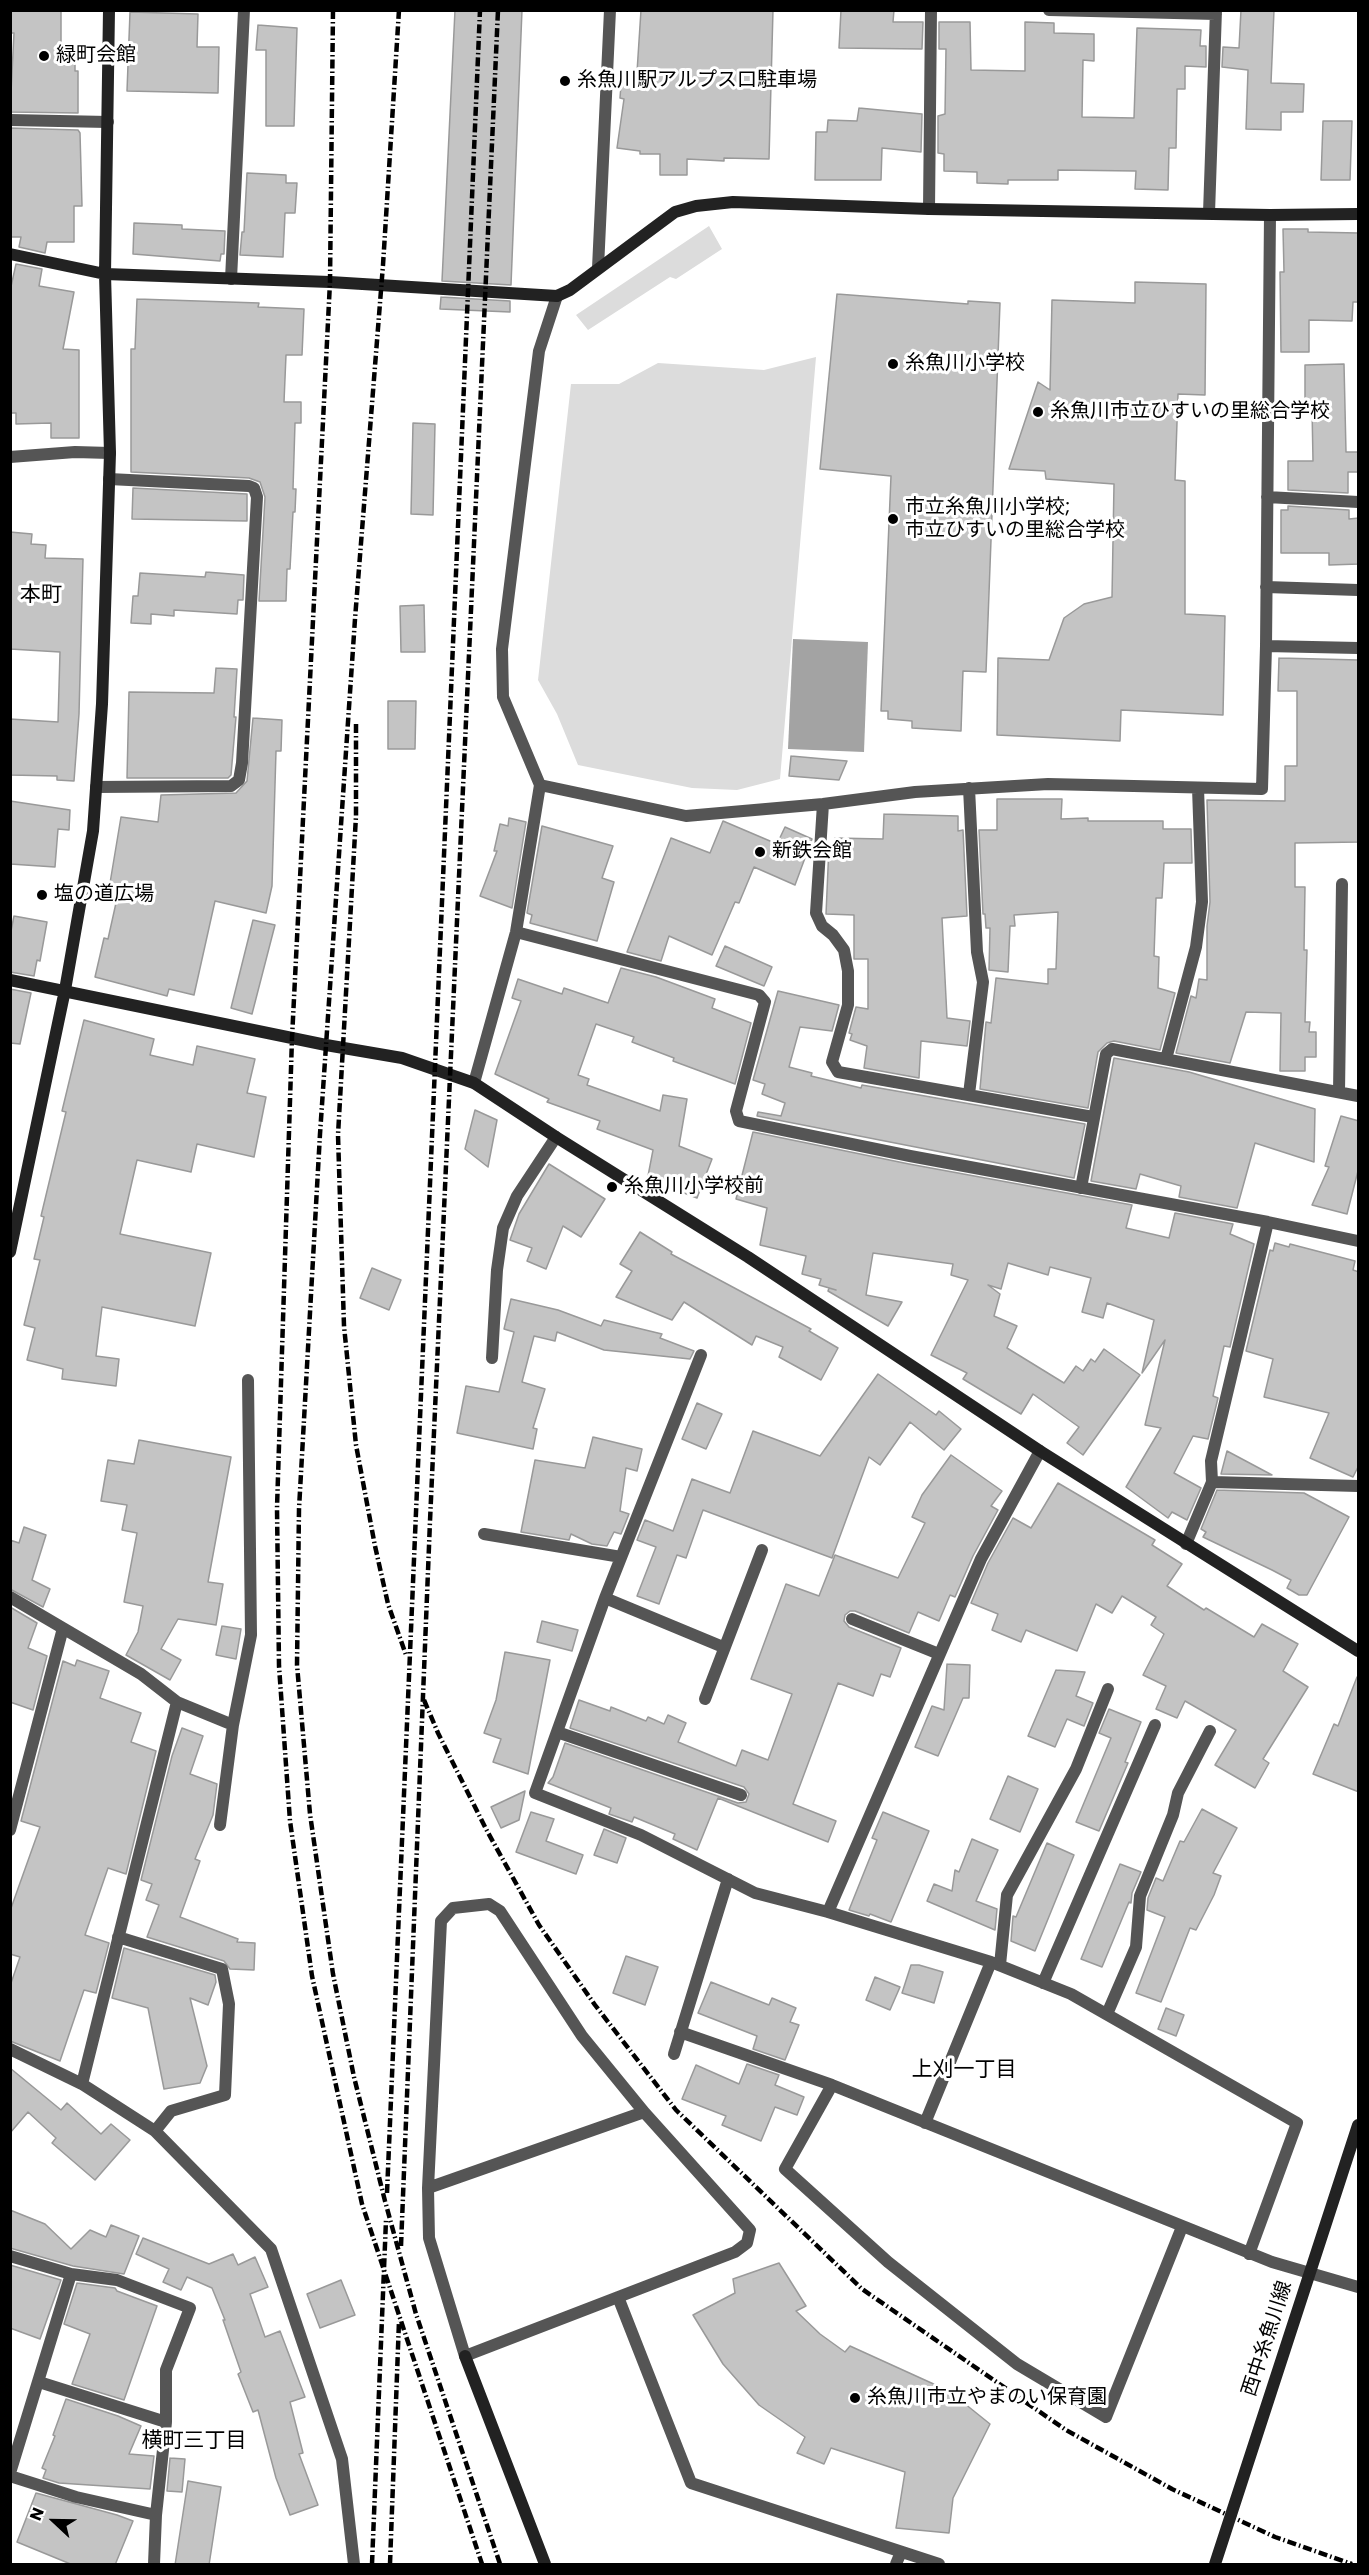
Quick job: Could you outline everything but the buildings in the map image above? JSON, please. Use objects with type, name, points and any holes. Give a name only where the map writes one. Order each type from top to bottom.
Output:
[{"type":"street","points":[[10,1252],[65,990],[93,831],[102,704],[110,453],[105,274],[109,10]]},
{"type":"street","points":[[231,279],[244,10]]},
{"type":"street","points":[[598,268],[610,10]]},
{"type":"street","points":[[929,208],[931,10]]},
{"type":"street","points":[[1049,10],[1216,12],[1209,213]]},
{"type":"street","points":[[10,120],[108,122]]},
{"type":"street","points":[[474,1083],[516,932],[540,785],[504,697],[502,649],[539,351],[557,296],[675,212],[696,206],[733,202],[1270,215],[1359,214]]},
{"type":"street","points":[[540,785],[686,816],[823,804],[915,792],[1048,784],[1262,789],[1266,646],[1270,215]]},
{"type":"street","points":[[10,254],[105,274],[330,282],[557,296]]},
{"type":"street","points":[[10,457],[75,452],[110,453]]},
{"type":"street","points":[[96,788],[231,786],[239,780],[242,763],[257,497],[254,488],[249,486],[109,479]]},
{"type":"street","points":[[1267,497],[1359,502]]},
{"type":"street","points":[[1266,587],[1359,590]]},
{"type":"street","points":[[1266,646],[1359,648]]},
{"type":"street","points":[[969,788],[977,952],[982,982],[969,1094]]},
{"type":"street","points":[[1166,1059],[1196,947],[1202,902],[1198,788]]},
{"type":"street","points":[[823,804],[816,913],[822,926],[833,935],[844,950],[848,971],[848,1005],[832,1062],[838,1072],[1093,1117]]},
{"type":"street","points":[[1339,1092],[1342,884]]},
{"type":"street","points":[[516,932],[759,995],[765,1002],[736,1111],[739,1121],[1081,1188],[1268,1221],[1359,1241]]},
{"type":"street","points":[[10,980],[326,1045],[402,1058],[474,1083],[748,1257],[1040,1451],[1359,1651]]},
{"type":"street","points":[[1081,1188],[1106,1054],[1112,1049],[1359,1096]]},
{"type":"street","points":[[492,1358],[502,1228],[517,1196],[556,1137]]},
{"type":"street","points":[[1186,1544],[1212,1482],[1211,1461],[1268,1221]]},
{"type":"street","points":[[701,1355],[605,1598],[535,1793],[641,1835],[755,1893],[828,1912],[995,1964],[1071,1994],[1298,2123],[1249,2254]]},
{"type":"street","points":[[220,1825],[233,1725],[251,1635],[248,1380]]},
{"type":"street","points":[[828,1912],[981,1559],[1040,1451]]},
{"type":"street","points":[[1212,1482],[1359,1486]]},
{"type":"street","points":[[484,1534],[621,1557]]},
{"type":"street","points":[[705,1699],[762,1550]]},
{"type":"street","points":[[10,1598],[141,1674],[177,1702],[233,1725]]},
{"type":"street","points":[[605,1598],[723,1647]]},
{"type":"street","points":[[852,1619],[939,1654]]},
{"type":"street","points":[[10,1830],[63,1628]]},
{"type":"street","points":[[925,2123],[995,1964],[1007,1895],[1076,1769],[1108,1689]]},
{"type":"street","points":[[81,2084],[177,1702]]},
{"type":"street","points":[[1043,1983],[1155,1725]]},
{"type":"street","points":[[1107,2014],[1136,1947],[1140,1896],[1173,1815],[1178,1793],[1210,1731]]},
{"type":"street","points":[[557,1732],[741,1795]]},
{"type":"street","points":[[674,2054],[728,1879]]},
{"type":"street","points":[[465,2356],[735,2252],[747,2243],[750,2230],[644,2112],[582,2036],[500,1911],[489,1904],[453,1908],[441,1921],[428,2188],[429,2238],[465,2356],[545,2565]]},
{"type":"street","points":[[118,1937],[222,1969],[228,2004],[225,2095],[171,2111],[154,2131]]},
{"type":"street","points":[[680,2032],[832,2085],[1249,2254],[1359,2287]]},
{"type":"street","points":[[10,2049],[81,2084],[154,2131],[271,2249],[342,2459],[354,2565]]},
{"type":"street","points":[[832,2085],[785,2169],[888,2262],[1017,2364],[1106,2417],[1182,2228]]},
{"type":"street","points":[[428,2188],[644,2112]]},
{"type":"street","name":"西中糸魚川線","points":[[1215,2565],[1359,2126]]},
{"type":"street","points":[[10,2256],[71,2274],[117,2280],[190,2308],[166,2370],[166,2422],[156,2515],[154,2565]]},
{"type":"street","points":[[71,2274],[10,2474],[76,2497],[156,2515]]},
{"type":"street","points":[[618,2297],[691,2483],[939,2565]]},
{"type":"street","points":[[39,2382],[166,2422]]},
{"type":"street","points":[[896,2565],[901,2552]]},
{"type":"shaded area","points":[[709,226],[722,249],[676,279],[670,277],[588,330],[576,315]]},
{"type":"shaded area","points":[[816,357],[780,779],[737,790],[692,788],[578,765],[557,714],[538,680],[571,384],[619,384],[658,363],[764,370]]},
{"type":"shaded area","points":[[793,639],[868,642],[864,752],[788,749]]},
{"type":"railway","points":[[333,10],[330,282],[292,1038],[277,1508],[279,1666],[290,1821],[312,1976],[362,2204],[482,2564]]},
{"type":"railway","points":[[399,10],[383,265],[355,619],[320,1134],[299,1509],[297,1665],[310,1814],[333,1974],[354,2077],[416,2314],[500,2564]]},
{"type":"railway","points":[[387,2193],[480,10]]},
{"type":"railway","points":[[401,2246],[430,1521],[498,10]]},
{"type":"railway","points":[[356,724],[356,816],[338,1135],[344,1326],[356,1445],[375,1546],[388,1604],[406,1655]]},
{"type":"railway","points":[[424,1700],[486,1829],[539,1925],[595,2005],[676,2110],[862,2289],[1066,2430],[1172,2489],[1275,2537],[1352,2564]]},
{"type":"railway","points":[[372,2564],[386,2220]]},
{"type":"railway","points":[[390,2564],[399,2321]]},
{"type":"place","name":"緑町会館","points":[[44,56]]},
{"type":"place","name":"糸魚川駅アルプス口駐車場","points":[[565,81]]},
{"type":"place","name":"糸魚川小学校","points":[[893,364]]},
{"type":"place","name":"糸魚川市立ひすいの里総合学校","points":[[1038,412]]},
{"type":"place","name":"市立糸魚川小学校; 市立ひすいの里総合学校","points":[[893,519]]},
{"type":"place","name":"新鉄会館","points":[[760,852]]},
{"type":"place","name":"塩の道広場","points":[[42,895]]},
{"type":"place","name":"糸魚川小学校前","points":[[612,1187]]},
{"type":"place","name":"糸魚川市立やまのい保育園","points":[[855,2398]]},
{"type":"district","name":"本町","points":[[41,596]]},
{"type":"district","name":"上刈一丁目","points":[[964,2071]]},
{"type":"district","name":"横町三丁目","points":[[194,2442]]}]
